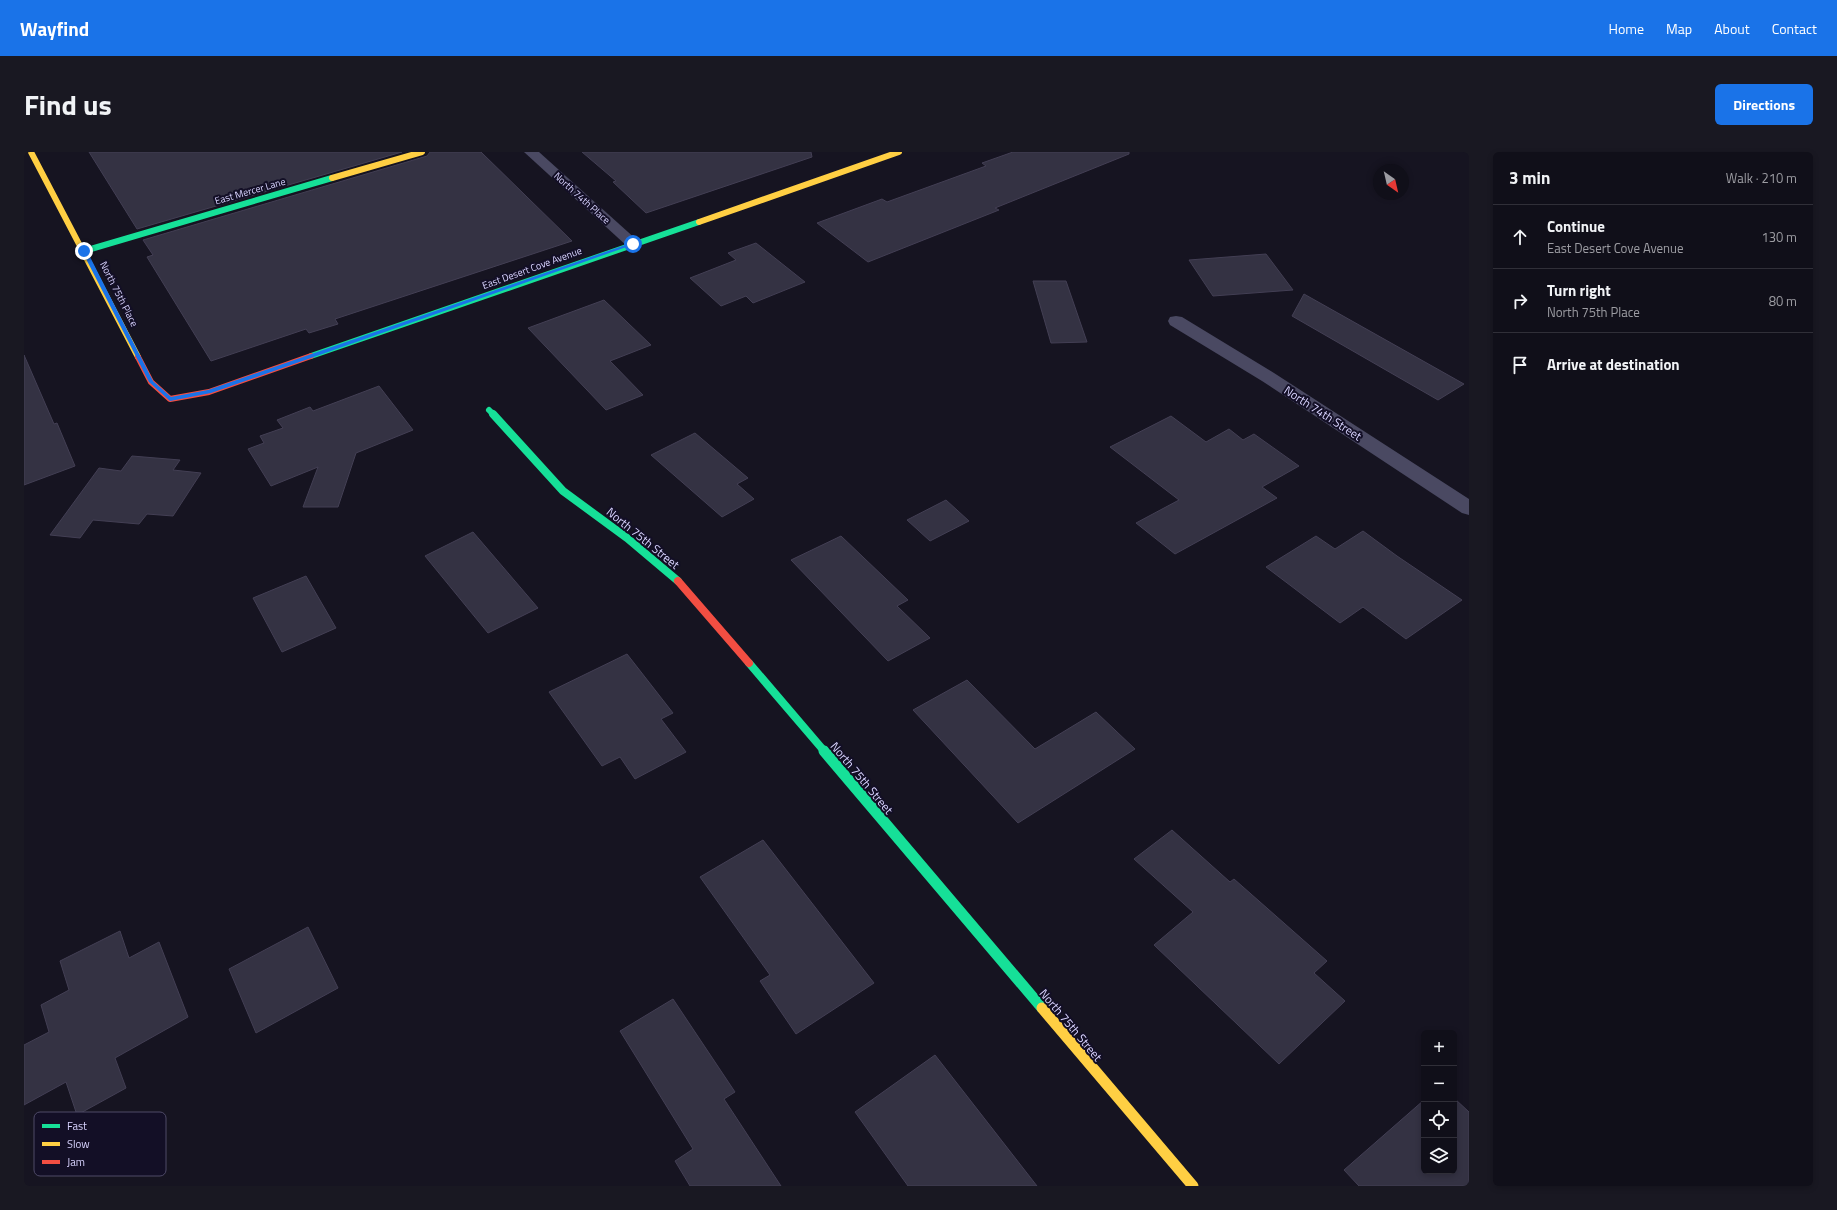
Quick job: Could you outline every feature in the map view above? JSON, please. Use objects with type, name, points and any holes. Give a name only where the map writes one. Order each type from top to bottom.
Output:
[{"type":"street","name":"North 75th Place","points":[[31,152],[151,382],[170,399]]},
{"type":"street","name":"East Mercer Lane","points":[[84,251],[422,152]]},
{"type":"street","name":"North 74th Place","points":[[531,152],[633,244]]},
{"type":"street","name":"East Desert Cove Avenue","points":[[170,399],[209,392],[899,152]]},
{"type":"street","name":"North 74th Street","points":[[1176,321],[1268,377],[1469,508]]},
{"type":"street","name":"North 75th Street","points":[[489,410],[563,491],[627,538],[682,585],[1192,1186]]},
{"type":"building","points":[[89,152],[402,152],[137,229]]},
{"type":"building","points":[[430,152],[481,152],[572,241],[335,319],[338,324],[309,333],[306,329],[211,361],[147,257],[153,255],[143,240],[427,156]]},
{"type":"building","points":[[582,152],[811,152],[812,157],[646,213],[613,182],[616,181]]},
{"type":"building","points":[[1013,152],[1129,152],[1129,154],[995,208],[999,210],[868,262],[817,223],[882,199],[887,202],[986,166],[982,163]]},
{"type":"building","points":[[756,243],[805,282],[753,303],[746,296],[721,306],[690,278],[736,260],[728,253]]},
{"type":"building","points":[[1266,254],[1293,290],[1213,296],[1189,260]]},
{"type":"building","points":[[1033,281],[1066,281],[1087,342],[1051,343]]},
{"type":"building","points":[[1304,294],[1464,384],[1438,400],[1292,316]]},
{"type":"building","points":[[604,300],[651,345],[610,361],[643,395],[606,410],[528,328]]},
{"type":"building","points":[[24,355],[54,424],[57,423],[75,466],[24,485]]},
{"type":"building","points":[[379,386],[413,430],[356,453],[338,507],[303,507],[318,467],[271,486],[248,449],[264,443],[260,436],[283,428],[277,420],[310,407],[313,411]]},
{"type":"building","points":[[1171,416],[1206,442],[1229,429],[1243,440],[1254,434],[1299,466],[1262,487],[1277,498],[1175,554],[1136,523],[1179,500],[1110,447]]},
{"type":"building","points":[[695,433],[748,478],[737,484],[754,499],[722,517],[651,455]]},
{"type":"building","points":[[132,456],[180,460],[173,470],[201,473],[173,516],[147,514],[139,524],[93,520],[80,538],[50,535],[99,468],[121,471]]},
{"type":"building","points":[[946,500],[969,521],[930,541],[907,520]]},
{"type":"building","points":[[1363,531],[1462,600],[1406,639],[1363,607],[1340,623],[1266,567],[1316,536],[1335,549]]},
{"type":"building","points":[[473,532],[538,608],[488,633],[425,556]]},
{"type":"building","points":[[841,536],[908,600],[897,606],[930,638],[888,661],[791,560]]},
{"type":"building","points":[[306,576],[336,628],[282,652],[253,598]]},
{"type":"building","points":[[627,654],[673,713],[661,719],[686,752],[635,779],[620,757],[602,766],[549,692]]},
{"type":"building","points":[[967,680],[1035,749],[1096,712],[1135,749],[1018,823],[913,710]]},
{"type":"building","points":[[1172,830],[1230,882],[1234,879],[1327,961],[1314,973],[1345,1001],[1279,1064],[1154,945],[1193,912],[1134,859]]},
{"type":"building","points":[[763,840],[874,983],[796,1034],[760,981],[770,975],[700,877]]},
{"type":"building","points":[[308,927],[338,988],[256,1033],[229,969]]},
{"type":"building","points":[[120,931],[129,958],[159,942],[188,1017],[115,1058],[126,1088],[82,1112],[76,1112],[66,1082],[24,1105],[24,1045],[49,1032],[41,1005],[69,990],[60,961]]},
{"type":"building","points":[[673,999],[735,1092],[724,1099],[781,1186],[690,1186],[675,1161],[693,1149],[620,1031]]},
{"type":"building","points":[[935,1055],[1037,1186],[908,1186],[855,1112]]},
{"type":"building","points":[[1457,1101],[1469,1112],[1469,1186],[1359,1186],[1344,1170],[1421,1103],[1421,1174],[1457,1174]]},
{"type":"traffic: fast","points":[[84,251],[332,178]]},
{"type":"traffic: fast","points":[[311,356],[699,222]]},
{"type":"traffic: fast","points":[[489,410],[563,491],[627,538],[678,581]]},
{"type":"traffic: fast","points":[[749,663],[1042,1008]]},
{"type":"traffic: slow","points":[[31,152],[138,357]]},
{"type":"traffic: slow","points":[[332,178],[422,152]]},
{"type":"traffic: slow","points":[[699,222],[899,152]]},
{"type":"traffic: slow","points":[[1042,1008],[1193,1186]]},
{"type":"traffic: jam","points":[[138,357],[151,382],[170,399],[209,392],[311,356]]},
{"type":"traffic: jam","points":[[678,581],[749,663]]},
{"type":"route","points":[[84,251],[151,382],[170,399],[209,392],[633,244]]}]
